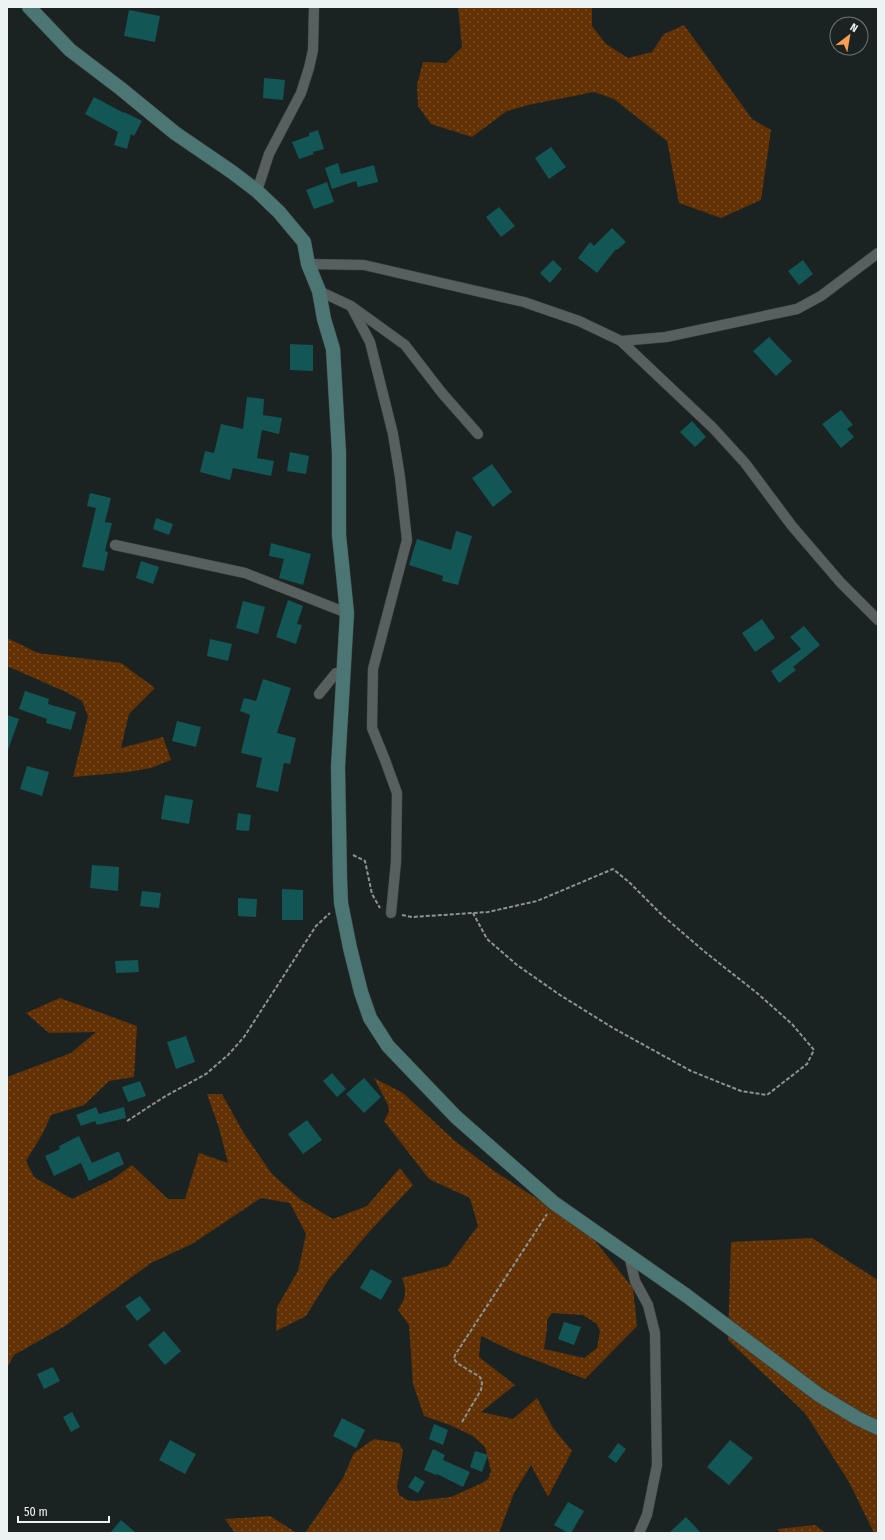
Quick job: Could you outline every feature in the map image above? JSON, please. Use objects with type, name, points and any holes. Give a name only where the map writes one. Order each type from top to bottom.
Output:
[{"type":"main road","points":[[29,7],[70,50],[175,133],[257,191],[279,212],[304,242],[308,264],[319,291],[324,318],[334,349],[339,452],[339,535],[347,613],[338,767],[341,903],[355,969],[370,1018],[388,1046],[456,1117],[554,1203],[629,1255],[819,1395],[856,1418],[878,1428]]},
{"type":"street","points":[[257,191],[269,154],[301,93],[309,68],[313,50],[314,7]]},
{"type":"street","points":[[621,341],[666,337],[797,309],[821,296],[878,253]]},
{"type":"street","points":[[308,264],[364,265],[516,300],[578,321],[621,341],[713,428],[745,463],[792,526],[841,583],[878,620]]},
{"type":"street","points":[[319,291],[351,306],[405,345],[442,393],[478,434]]},
{"type":"street","points":[[351,306],[370,342],[393,434],[407,534],[403,560],[373,668],[372,728],[396,792],[396,862],[391,913]]},
{"type":"street","points":[[115,545],[245,573],[347,613]]},
{"type":"street","points":[[319,694],[336,672],[344,674]]},
{"type":"street","points":[[629,1255],[635,1281],[648,1305],[655,1333],[657,1465],[647,1515],[639,1533]]},
{"type":"path","points":[[339,848],[365,861],[372,894],[382,911],[412,917],[488,912],[537,900],[613,869],[705,952],[757,993],[792,1024],[814,1050],[807,1064],[767,1095],[741,1091],[691,1071],[613,1028],[560,995],[517,965],[487,939],[474,913]]},
{"type":"path","points":[[127,1121],[206,1074],[228,1055],[244,1037],[316,926],[341,903]]},
{"type":"path","points":[[462,1422],[481,1390],[482,1383],[480,1377],[456,1363],[454,1359],[455,1355],[554,1203]]},
{"type":"shaded area","points":[[458,7],[592,7],[592,26],[606,44],[628,58],[652,52],[664,34],[684,25],[752,119],[771,130],[761,200],[721,218],[679,203],[667,141],[614,99],[594,92],[528,105],[507,111],[472,137],[431,124],[418,106],[417,85],[423,62],[446,63],[462,47]]},
{"type":"shaded area","points":[[7,638],[38,653],[121,663],[155,688],[129,714],[121,748],[163,737],[171,760],[151,768],[128,772],[73,777],[88,716],[82,701],[68,693],[7,666]]},
{"type":"shaded area","points":[[60,998],[137,1026],[134,1077],[109,1081],[84,1105],[51,1115],[44,1131],[26,1161],[34,1177],[72,1199],[113,1179],[132,1165],[168,1199],[185,1199],[199,1153],[228,1163],[219,1128],[207,1094],[222,1094],[243,1132],[272,1174],[301,1200],[333,1219],[367,1206],[400,1168],[413,1185],[370,1231],[329,1279],[306,1316],[276,1331],[277,1307],[298,1271],[306,1234],[290,1203],[261,1198],[192,1244],[151,1263],[65,1326],[14,1355],[7,1368],[7,1077],[71,1053],[96,1032],[49,1033],[26,1013]]},
{"type":"shaded area","points":[[374,1078],[403,1093],[455,1141],[494,1171],[587,1231],[633,1288],[637,1326],[585,1379],[514,1352],[481,1336],[479,1357],[515,1385],[481,1412],[513,1419],[537,1398],[553,1428],[572,1451],[548,1497],[531,1465],[514,1493],[499,1533],[305,1533],[343,1478],[354,1453],[374,1439],[399,1443],[403,1451],[397,1486],[399,1495],[407,1500],[415,1501],[451,1497],[482,1483],[488,1479],[491,1471],[485,1447],[473,1436],[450,1425],[424,1416],[413,1384],[409,1325],[398,1310],[405,1294],[405,1287],[402,1278],[448,1266],[478,1226],[470,1198],[429,1179],[384,1121],[389,1111],[388,1105]],"holes":[[[552,1313],[583,1315],[597,1324],[600,1331],[597,1348],[584,1358],[544,1349],[547,1320]]]},
{"type":"shaded area","points":[[812,1238],[878,1280],[878,1533],[874,1533],[849,1482],[805,1413],[728,1340],[731,1242]]},
{"type":"shaded area","points":[[270,1516],[297,1533],[235,1533],[225,1519]]},
{"type":"shaded area","points":[[815,1525],[826,1533],[780,1533],[778,1529]]},
{"type":"building","points":[[129,10],[160,16],[155,42],[124,36]]},
{"type":"building","points":[[264,78],[285,80],[283,100],[263,98]]},
{"type":"building","points":[[94,97],[142,121],[134,136],[131,134],[127,149],[114,145],[118,132],[85,114]]},
{"type":"building","points":[[318,130],[324,149],[313,152],[314,154],[299,159],[292,142],[309,136],[309,133]]},
{"type":"building","points":[[551,147],[566,167],[549,179],[535,158]]},
{"type":"building","points":[[338,163],[341,174],[374,165],[378,182],[358,187],[356,181],[332,189],[325,168]]},
{"type":"building","points":[[327,182],[334,202],[314,209],[306,190]]},
{"type":"building","points":[[499,207],[515,226],[501,237],[486,217]]},
{"type":"building","points":[[612,228],[626,242],[617,250],[616,249],[597,273],[578,258],[590,242],[594,246]]},
{"type":"building","points":[[553,260],[562,269],[550,283],[540,273]]},
{"type":"building","points":[[803,260],[813,274],[799,285],[788,271]]},
{"type":"building","points":[[769,337],[792,361],[776,376],[753,351]]},
{"type":"building","points":[[290,344],[313,345],[313,371],[290,370]]},
{"type":"building","points":[[247,397],[264,399],[263,415],[282,418],[279,434],[262,430],[257,458],[274,461],[271,476],[233,468],[230,480],[200,472],[205,451],[214,453],[221,424],[243,429]]},
{"type":"building","points":[[841,410],[853,425],[847,429],[854,437],[841,448],[822,424]]},
{"type":"building","points":[[692,421],[706,437],[695,447],[680,432]]},
{"type":"building","points":[[290,452],[309,456],[306,474],[287,471]]},
{"type":"building","points":[[492,464],[512,492],[493,507],[472,478]]},
{"type":"building","points":[[90,493],[111,498],[105,522],[112,523],[105,551],[108,552],[104,571],[82,567],[96,508],[87,506]]},
{"type":"building","points":[[156,518],[173,524],[169,535],[153,529]]},
{"type":"building","points":[[456,531],[472,536],[458,585],[442,581],[443,576],[409,565],[417,539],[451,550]]},
{"type":"building","points":[[271,543],[311,554],[303,585],[279,578],[284,559],[269,556]]},
{"type":"building","points":[[141,561],[159,567],[153,584],[136,578]]},
{"type":"building","points":[[288,600],[303,606],[297,624],[302,625],[296,644],[276,637]]},
{"type":"building","points":[[243,601],[265,607],[258,634],[236,628]]},
{"type":"building","points":[[762,619],[775,638],[755,652],[742,633]]},
{"type":"building","points":[[804,626],[820,645],[793,667],[796,670],[779,683],[771,671],[801,649],[790,637]]},
{"type":"building","points":[[210,639],[232,644],[228,661],[207,656]]},
{"type":"building","points":[[263,679],[291,688],[277,733],[296,738],[290,764],[284,763],[278,792],[256,787],[262,758],[241,753],[250,715],[240,711],[244,698],[256,701]]},
{"type":"building","points":[[25,691],[49,699],[48,704],[76,712],[71,730],[46,723],[47,719],[19,709]]},
{"type":"building","points":[[7,715],[19,719],[8,750],[7,750]]},
{"type":"building","points":[[177,721],[201,727],[196,747],[172,741]]},
{"type":"building","points":[[27,766],[49,772],[42,796],[20,789]]},
{"type":"building","points":[[165,795],[193,800],[189,824],[161,819]]},
{"type":"building","points":[[238,813],[251,815],[249,831],[236,830]]},
{"type":"building","points":[[92,865],[119,867],[118,891],[90,888]]},
{"type":"building","points":[[282,889],[303,890],[303,920],[282,920]]},
{"type":"building","points":[[142,891],[161,893],[159,908],[140,906]]},
{"type":"building","points":[[238,898],[257,899],[256,917],[238,916]]},
{"type":"building","points":[[138,960],[139,972],[116,973],[115,961]]},
{"type":"building","points":[[186,1036],[195,1062],[176,1069],[167,1042]]},
{"type":"building","points":[[332,1073],[346,1089],[337,1097],[323,1081]]},
{"type":"building","points":[[364,1078],[381,1097],[364,1113],[346,1094]]},
{"type":"building","points":[[140,1081],[146,1096],[128,1102],[122,1087]]},
{"type":"building","points":[[96,1107],[99,1114],[124,1107],[126,1118],[97,1125],[95,1121],[81,1126],[76,1115]]},
{"type":"building","points":[[307,1120],[322,1140],[303,1154],[288,1134]]},
{"type":"building","points":[[79,1136],[92,1163],[119,1152],[124,1164],[89,1181],[81,1163],[54,1176],[45,1156],[60,1149],[59,1146]]},
{"type":"building","points":[[371,1269],[392,1281],[381,1300],[360,1288]]},
{"type":"building","points":[[140,1296],[151,1310],[137,1321],[125,1306]]},
{"type":"building","points":[[564,1322],[581,1327],[574,1345],[558,1339]]},
{"type":"building","points":[[164,1331],[181,1351],[165,1365],[148,1345]]},
{"type":"building","points":[[53,1367],[60,1381],[44,1389],[37,1374]]},
{"type":"building","points":[[72,1412],[80,1427],[71,1432],[63,1417]]},
{"type":"building","points":[[342,1418],[365,1430],[356,1448],[333,1436]]},
{"type":"building","points":[[434,1424],[448,1430],[443,1445],[429,1439]]},
{"type":"building","points":[[170,1440],[196,1454],[185,1474],[159,1460]]},
{"type":"building","points":[[730,1440],[753,1458],[729,1485],[707,1467]]},
{"type":"building","points":[[618,1443],[626,1449],[616,1463],[608,1457]]},
{"type":"building","points":[[433,1449],[445,1455],[443,1460],[470,1472],[463,1487],[437,1474],[436,1475],[424,1470]]},
{"type":"building","points":[[475,1451],[488,1455],[482,1472],[470,1467]]},
{"type":"building","points":[[415,1476],[425,1482],[418,1493],[408,1487]]},
{"type":"building","points":[[568,1502],[584,1511],[571,1533],[568,1533],[554,1525]]},
{"type":"building","points":[[686,1517],[701,1533],[669,1533]]},
{"type":"building","points":[[121,1520],[136,1533],[110,1533]]}]
